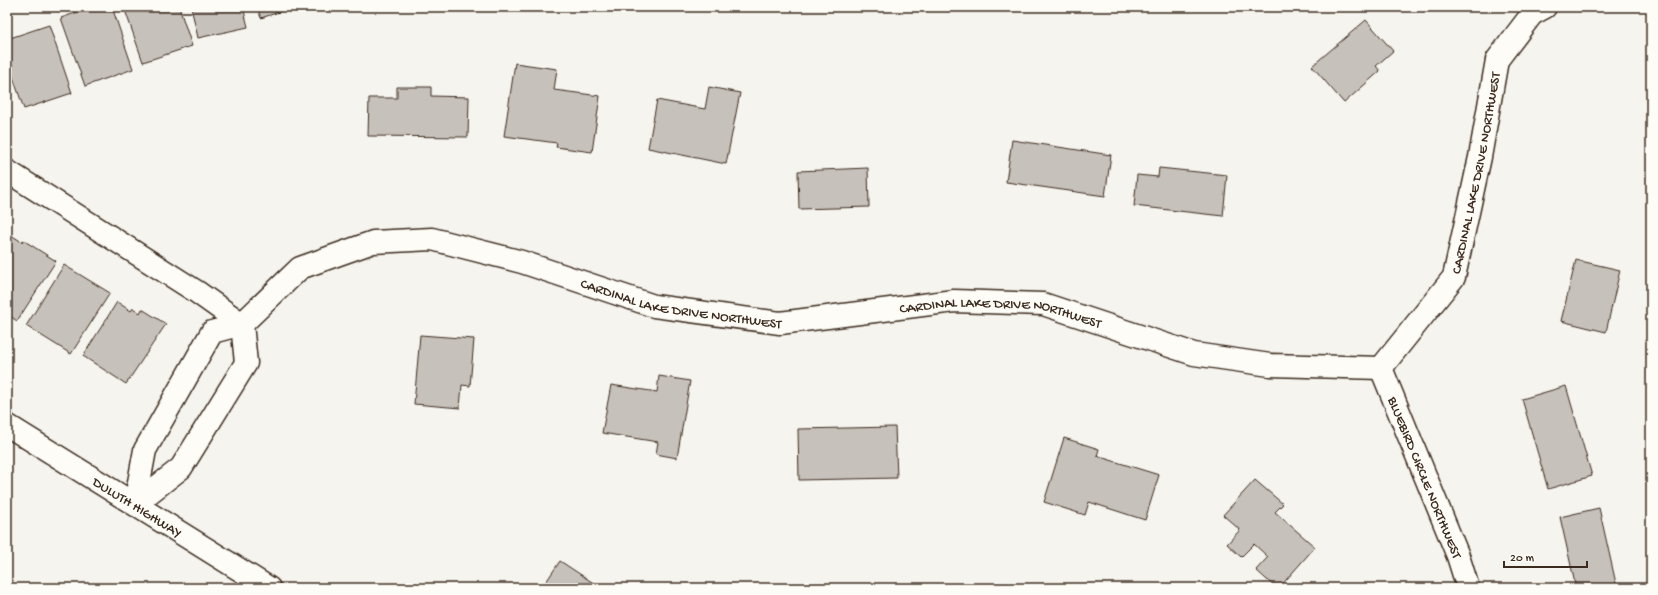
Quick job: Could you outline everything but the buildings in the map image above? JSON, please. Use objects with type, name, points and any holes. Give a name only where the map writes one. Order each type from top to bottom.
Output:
[{"type":"street","name":"CARDINAL LAKE DRIVE NORTHWEST","points":[[135,504],[145,450],[212,332],[242,324],[300,268],[373,242],[432,240],[522,262],[654,306],[780,323],[954,301],[1043,304],[1194,354],[1270,364],[1381,368],[1454,277],[1480,157],[1497,60],[1532,14],[1545,7]]},
{"type":"street","points":[[7,171],[197,292],[242,324],[246,363],[181,468],[135,504]]},
{"type":"street","name":"BLUEBIRD CIRCLE NORTHWEST","points":[[1381,368],[1458,556],[1468,588]]},
{"type":"street","name":"DULUTH HIGHWAY","points":[[7,425],[269,588]]}]
